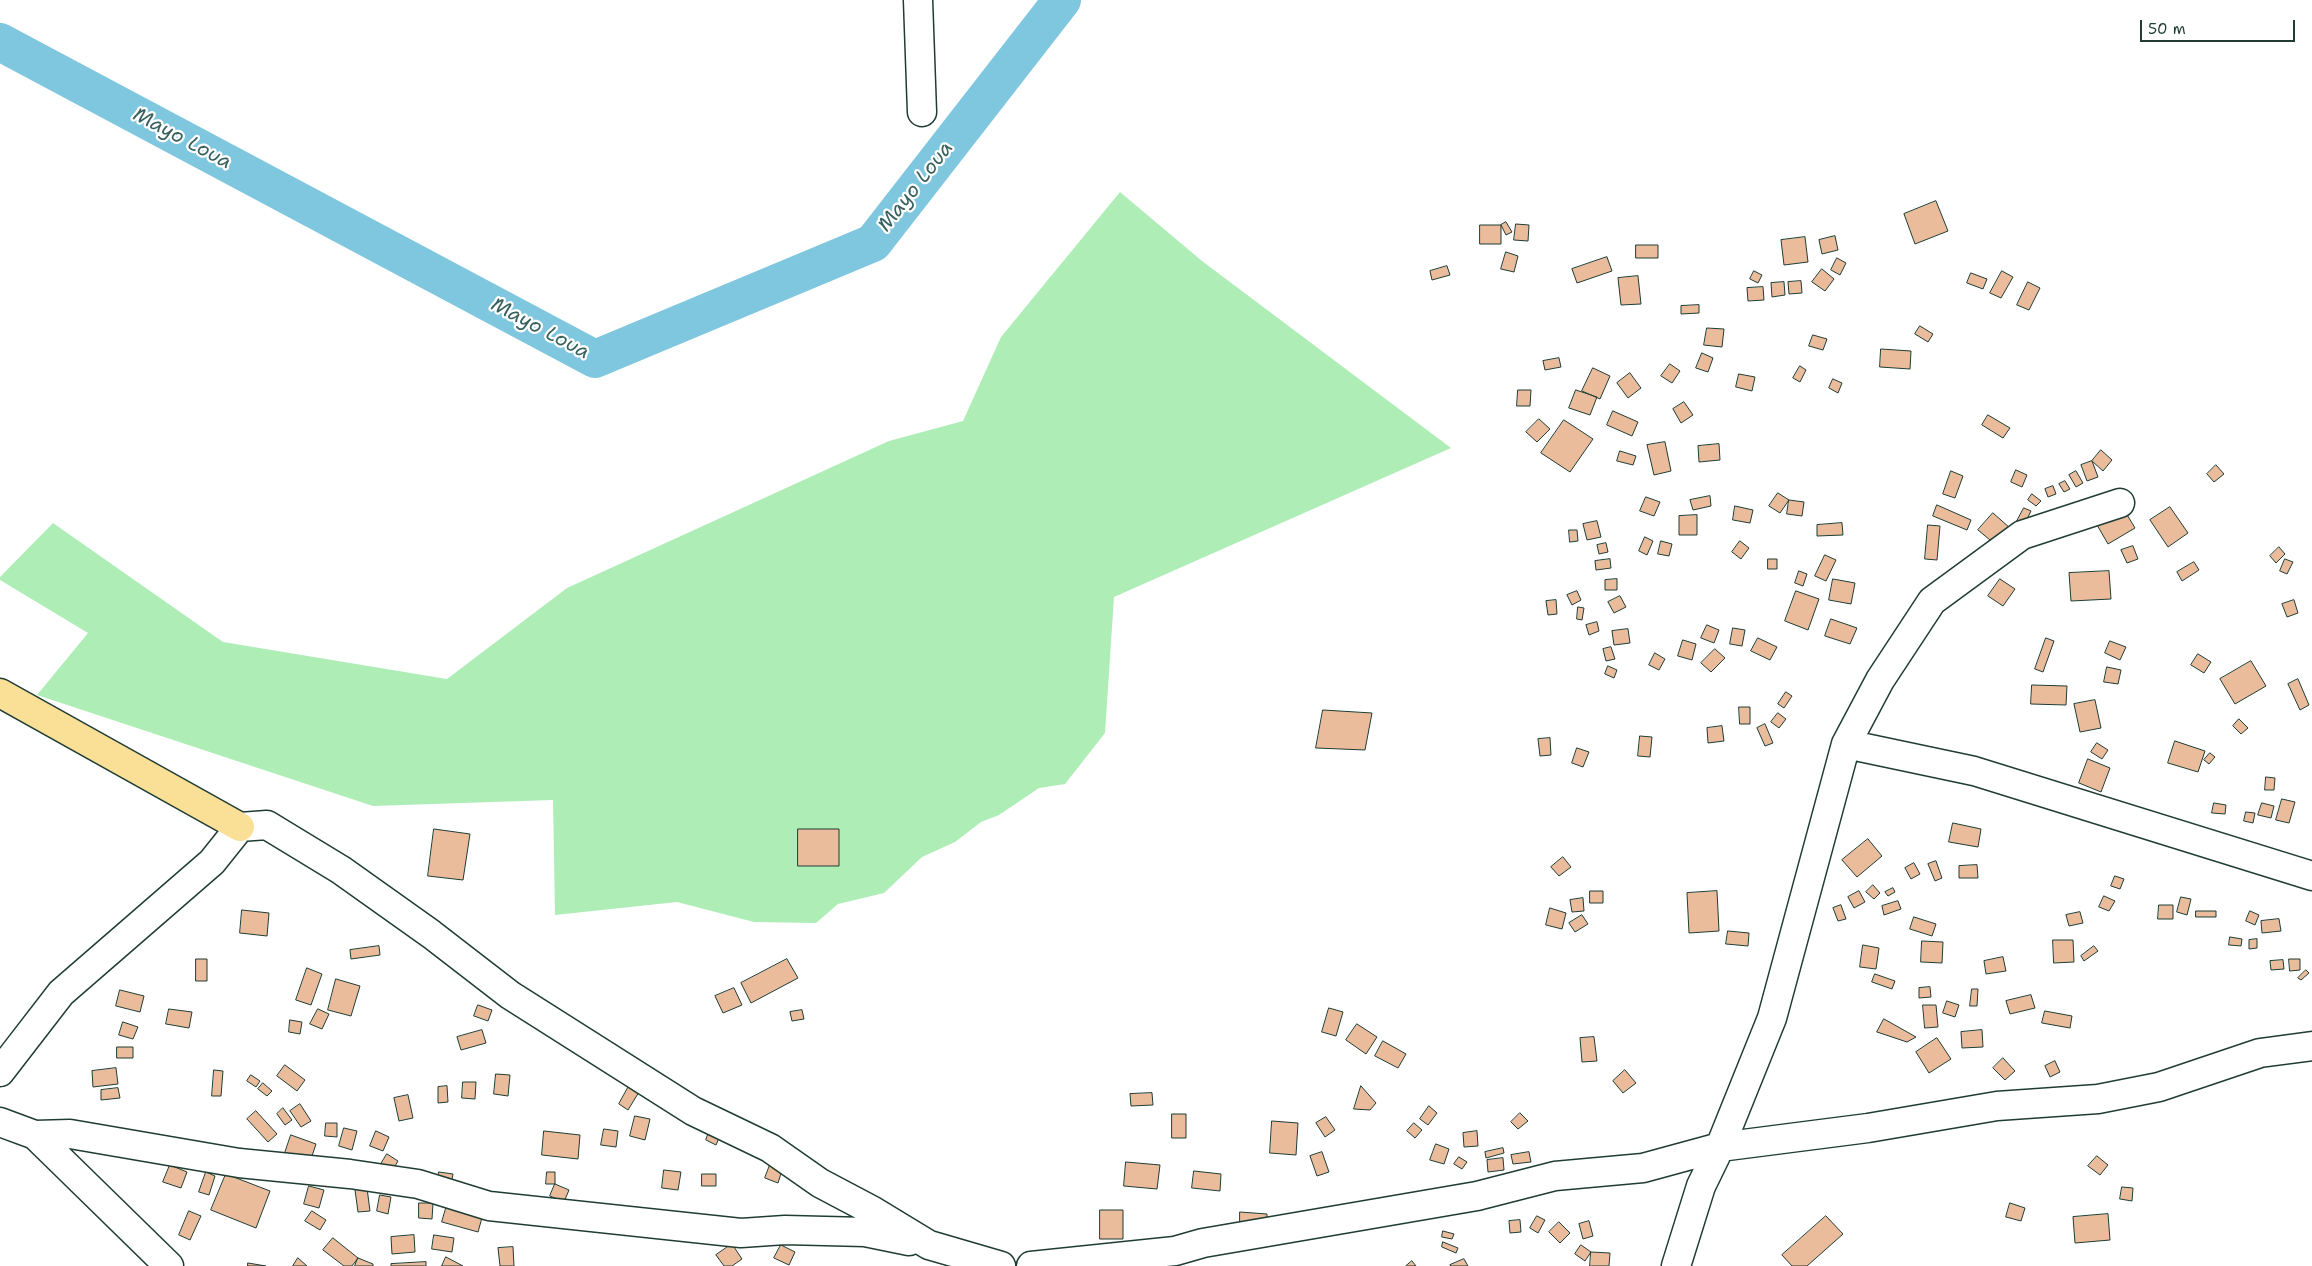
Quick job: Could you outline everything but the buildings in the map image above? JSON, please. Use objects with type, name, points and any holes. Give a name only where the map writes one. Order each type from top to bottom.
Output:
[{"type":"main road","points":[[0,693],[240,827]]},
{"type":"street","points":[[918,0],[922,112]]},
{"type":"street","points":[[1676,1266],[1701,1186],[1720,1147],[1772,1018],[1846,744],[1880,680],[1932,600],[2022,535],[2120,503]]},
{"type":"street","points":[[1846,744],[1974,772],[2312,876]]},
{"type":"street","points":[[0,1072],[61,993],[212,862],[240,827],[268,825],[341,870],[431,934],[510,995],[693,1110],[770,1148],[820,1183],[873,1211],[928,1245]]},
{"type":"street","points":[[1031,1266],[1175,1251],[1203,1243],[1477,1196],[1555,1176],[1643,1168],[1720,1147],[1868,1128],[1997,1106],[2098,1098],[2159,1086],[2260,1053],[2312,1046]]},
{"type":"street","points":[[0,1122],[35,1135],[70,1134],[239,1163],[350,1174],[418,1184],[489,1206],[741,1233],[785,1230],[866,1232],[928,1245],[1001,1266]]},
{"type":"street","points":[[35,1135],[168,1266]]},
{"type":"green space","points":[[1120,192],[1202,261],[1451,448],[1114,597],[1105,733],[1065,784],[1039,788],[999,815],[981,822],[955,842],[922,857],[884,893],[838,904],[816,923],[754,922],[677,902],[555,915],[553,800],[373,806],[37,695],[88,633],[0,580],[0,577],[53,523],[223,642],[447,679],[567,588],[889,441],[963,421],[1001,337]]},
{"type":"waterway","name":"Mayo Loua","points":[[0,42],[595,359],[873,243],[1062,0]]}]
